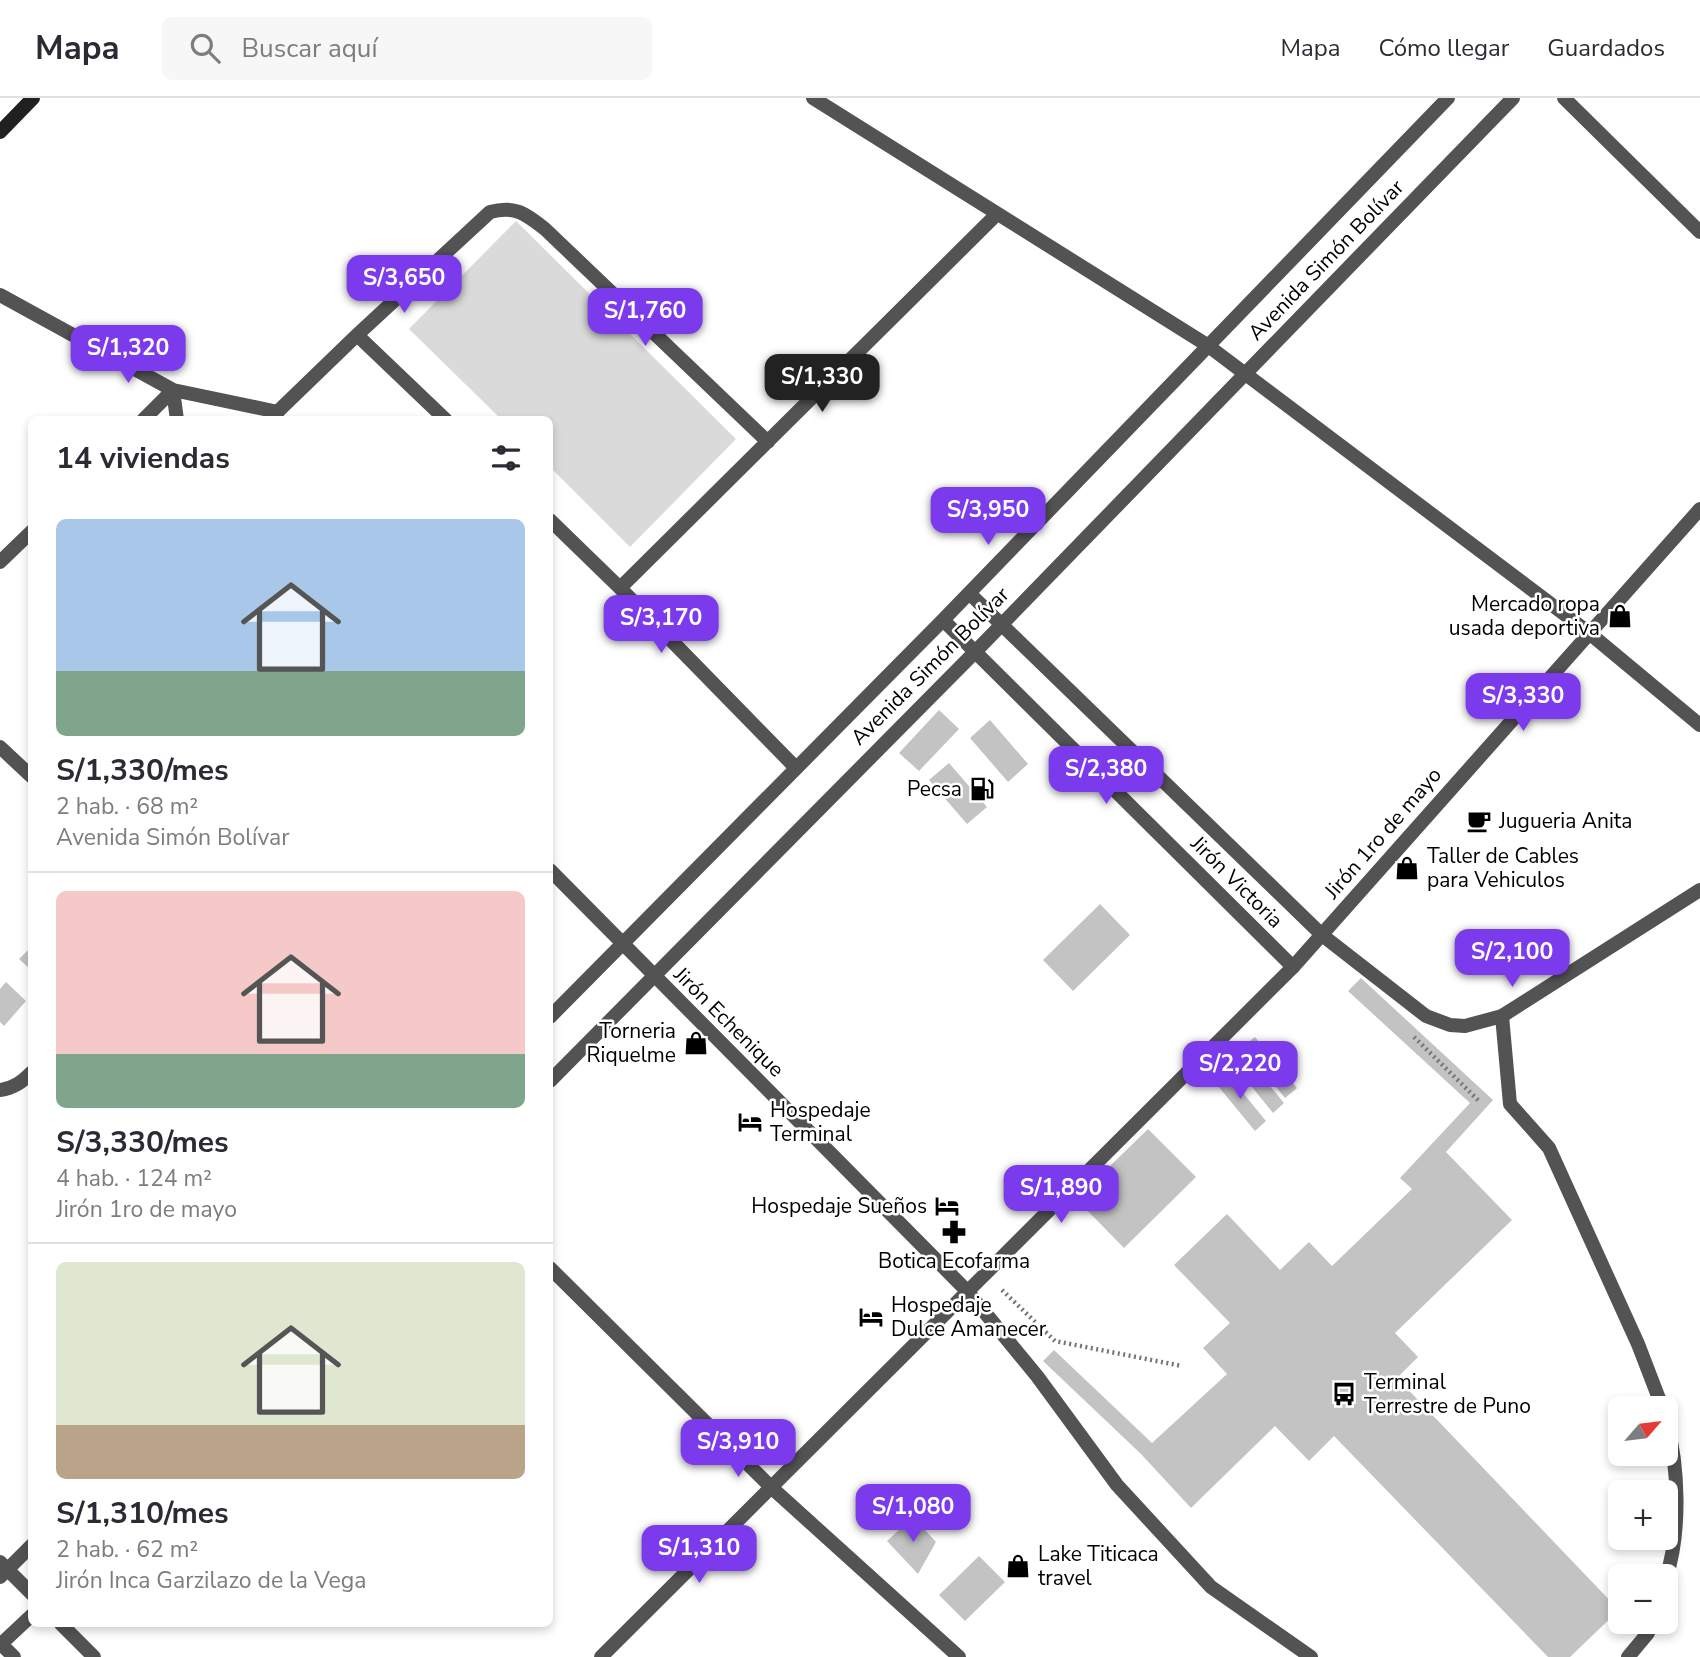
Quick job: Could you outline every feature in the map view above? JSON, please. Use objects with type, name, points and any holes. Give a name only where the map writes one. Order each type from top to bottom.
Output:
[{"type":"main road","points":[[0,132],[33,98]]},
{"type":"street","points":[[813,98],[1207,345],[1588,632],[1700,725]]},
{"type":"street","name":"Avenida Simón Bolívar","points":[[553,1014],[943,620],[1448,98]]},
{"type":"street","name":"Avenida Simón Bolívar","points":[[553,1078],[975,652],[1513,98]]},
{"type":"street","points":[[1564,98],[1700,232]]},
{"type":"street","points":[[0,295],[173,390],[274,416],[490,212],[513,208],[525,213],[545,229],[768,442]]},
{"type":"street","points":[[620,588],[997,214]]},
{"type":"street","points":[[357,335],[442,416]]},
{"type":"street","points":[[147,416],[173,390]]},
{"type":"street","points":[[173,390],[176,416]]},
{"type":"street","name":"Jirón 1ro de mayo","points":[[601,1657],[1293,967],[1700,509]]},
{"type":"street","points":[[553,523],[796,768]]},
{"type":"street","points":[[0,562],[28,535]]},
{"type":"street","name":"Jirón Victoria","points":[[969,593],[1322,935],[1426,1016],[1450,1025],[1465,1026],[1502,1016],[1700,890]]},
{"type":"street","name":"Jirón Victoria","points":[[943,620],[1293,967]]},
{"type":"street","points":[[0,747],[28,773]]},
{"type":"street","name":"Jirón Echenique","points":[[553,873],[968,1292],[1037,1376],[1117,1485],[1210,1587],[1311,1657]]},
{"type":"street","points":[[1502,1016],[1510,1104],[1549,1148],[1638,1344],[1658,1396]]},
{"type":"street","points":[[0,1090],[9,1089],[28,1076]]},
{"type":"street","points":[[553,1271],[772,1488],[959,1657]]},
{"type":"street","points":[[1670,1564],[1676,1483],[1674,1466]]},
{"type":"street","points":[[28,1548],[3,1570],[28,1591]]},
{"type":"street","points":[[14,1657],[0,1644],[28,1619]]},
{"type":"street","points":[[64,1627],[94,1657]]},
{"type":"street","points":[[1628,1657],[1647,1634]]},
{"type":"path","points":[[986,1275],[1055,1341],[1182,1366]]},
{"type":"shaded area","points":[[516,221],[736,439],[630,547],[553,470],[553,416],[498,416],[409,329]]},
{"type":"building","points":[[939,710],[959,729],[919,771],[899,753]]},
{"type":"building","points":[[990,720],[1028,764],[1008,782],[970,738]]},
{"type":"building","points":[[949,763],[987,807],[967,824],[929,780]]},
{"type":"building","points":[[1100,904],[1130,935],[1073,991],[1043,960]]},
{"type":"building","points":[[28,950],[28,967],[19,959]]},
{"type":"building","points":[[1361,978],[1493,1100],[1446,1152],[1512,1220],[1395,1333],[1418,1357],[1397,1378],[1608,1599],[1608,1621],[1570,1657],[1548,1657],[1334,1436],[1309,1461],[1275,1426],[1191,1508],[1141,1454],[1043,1361],[1054,1350],[1152,1443],[1227,1374],[1203,1348],[1230,1323],[1174,1265],[1227,1214],[1280,1270],[1309,1242],[1332,1266],[1412,1189],[1400,1178],[1470,1103],[1348,991]]},
{"type":"building","points":[[6,982],[26,1001],[4,1026],[0,1022],[0,989]]},
{"type":"building","points":[[1255,1037],[1297,1088],[1285,1098],[1243,1046]]},
{"type":"building","points":[[1242,1052],[1284,1103],[1273,1113],[1231,1061]]},
{"type":"building","points":[[1225,1071],[1266,1121],[1255,1131],[1213,1080]]},
{"type":"building","points":[[1148,1129],[1196,1177],[1124,1248],[1076,1199]]},
{"type":"building","points":[[913,1517],[936,1542],[918,1574],[887,1541]]},
{"type":"building","points":[[979,1556],[1005,1582],[965,1621],[939,1595]]},
{"type":"place","name":"Mercado ropa usada deportiva","points":[[1620,616]]},
{"type":"place","name":"Pecsa","points":[[982,789]]},
{"type":"place","name":"Jugueria Anita","points":[[1479,821]]},
{"type":"place","name":"Taller de Cables para Vehiculos","points":[[1407,868]]},
{"type":"place","name":"Torneria Riquelme","points":[[696,1043]]},
{"type":"place","name":"Hospedaje Terminal","points":[[750,1122]]},
{"type":"place","name":"Hospedaje Sueños","points":[[947,1206]]},
{"type":"place","name":"Botica Ecofarma","points":[[954,1232]]},
{"type":"place","name":"Hospedaje Dulce Amanecer","points":[[871,1317]]},
{"type":"place","name":"Terminal Terrestre de Puno","points":[[1344,1394]]},
{"type":"place","name":"Lake Titicaca travel","points":[[1018,1566]]}]
